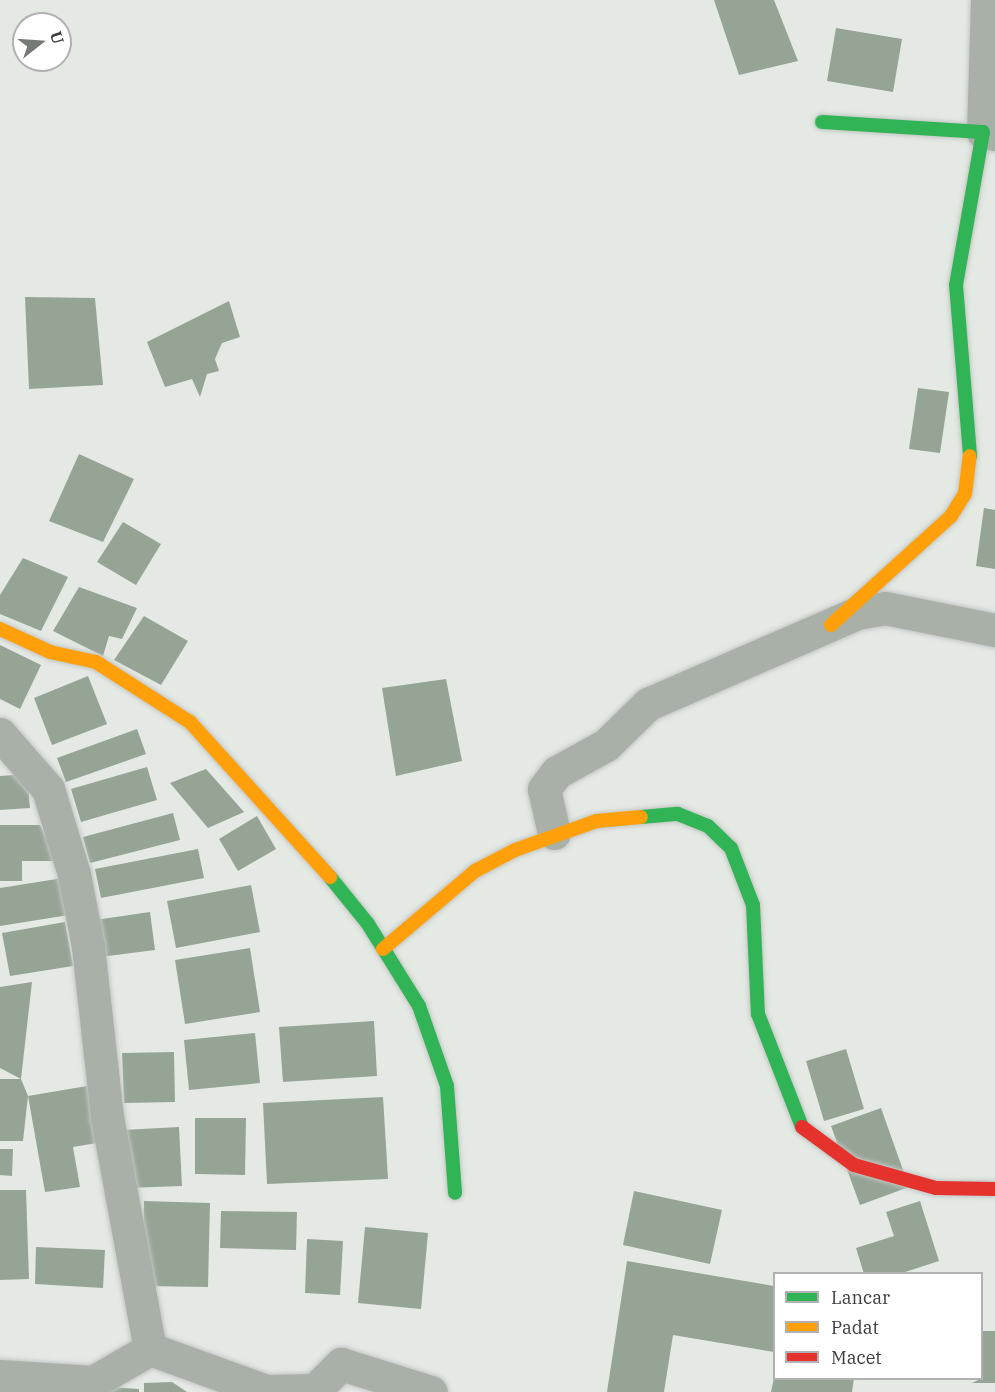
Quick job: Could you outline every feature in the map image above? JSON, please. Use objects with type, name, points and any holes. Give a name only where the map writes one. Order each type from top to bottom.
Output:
[{"type":"street","points":[[831,625],[951,516],[965,494],[972,443],[956,285],[989,133],[987,0]]},
{"type":"street","points":[[822,122],[989,133]]},
{"type":"street","points":[[555,833],[544,789],[557,772],[606,745],[648,704],[831,625],[885,608],[995,630]]},
{"type":"street","points":[[0,629],[50,652],[96,662],[190,722],[248,791],[292,830],[383,949],[419,1006],[447,1086],[454,1193]]},
{"type":"street","points":[[0,734],[48,789],[74,874],[88,947],[107,1117],[150,1350]]},
{"type":"street","points":[[383,949],[475,871],[555,833],[639,814],[678,814],[708,826],[731,848],[745,876],[753,905],[762,1032],[805,1134],[864,1167],[936,1188],[995,1189]]},
{"type":"street","points":[[0,1376],[56,1386],[93,1382],[150,1350],[266,1391],[315,1390],[346,1378],[431,1392]]},
{"type":"building","points":[[714,0],[774,0],[798,61],[739,75]]},
{"type":"building","points":[[836,28],[902,39],[893,92],[827,81]]},
{"type":"building","points":[[25,297],[95,298],[103,385],[29,389]]},
{"type":"building","points":[[229,301],[240,337],[222,343],[215,359],[219,371],[207,374],[200,397],[192,379],[165,387],[147,342]]},
{"type":"building","points":[[918,388],[949,392],[940,453],[909,449]]},
{"type":"building","points":[[79,454],[134,479],[103,542],[49,521]]},
{"type":"building","points":[[984,508],[995,510],[995,569],[976,566]]},
{"type":"building","points":[[123,522],[161,544],[136,585],[97,562]]},
{"type":"building","points":[[23,558],[68,577],[41,631],[0,614],[0,595]]},
{"type":"building","points":[[79,587],[137,608],[122,639],[109,636],[103,656],[53,631]]},
{"type":"building","points":[[144,616],[188,641],[161,685],[114,660]]},
{"type":"building","points":[[0,645],[41,665],[20,709],[0,699]]},
{"type":"building","points":[[88,676],[107,724],[52,745],[34,698]]},
{"type":"building","points":[[446,679],[462,761],[396,776],[382,688]]},
{"type":"building","points":[[137,729],[146,754],[66,782],[57,758]]},
{"type":"building","points":[[147,767],[157,800],[81,822],[71,789]]},
{"type":"building","points":[[206,769],[244,812],[208,828],[170,783]]},
{"type":"building","points":[[27,774],[30,808],[0,810],[0,776]]},
{"type":"building","points":[[173,813],[180,840],[90,863],[83,837]]},
{"type":"building","points":[[257,816],[276,849],[238,871],[219,839]]},
{"type":"building","points":[[0,825],[40,825],[57,861],[22,861],[22,881],[0,881]]},
{"type":"building","points":[[198,849],[204,878],[101,898],[95,869]]},
{"type":"building","points":[[63,878],[69,915],[0,926],[0,888]]},
{"type":"building","points":[[251,885],[260,932],[176,948],[167,901]]},
{"type":"building","points":[[150,912],[155,950],[100,957],[95,920]]},
{"type":"building","points":[[65,922],[73,966],[10,976],[2,933]]},
{"type":"building","points":[[250,948],[260,1012],[185,1024],[175,960]]},
{"type":"building","points":[[32,982],[21,1079],[0,1068],[0,987]]},
{"type":"building","points":[[374,1021],[377,1076],[283,1082],[279,1027]]},
{"type":"building","points":[[255,1033],[260,1083],[189,1090],[184,1040]]},
{"type":"building","points":[[846,1049],[864,1109],[824,1121],[806,1061]]},
{"type":"building","points":[[174,1052],[175,1102],[124,1103],[122,1053]]},
{"type":"building","points":[[0,1079],[21,1079],[28,1096],[23,1141],[0,1141]]},
{"type":"building","points":[[87,1086],[97,1143],[73,1147],[80,1187],[45,1192],[28,1096]]},
{"type":"building","points":[[383,1097],[388,1179],[267,1184],[263,1103]]},
{"type":"building","points":[[881,1108],[909,1187],[860,1205],[831,1126]]},
{"type":"building","points":[[195,1118],[246,1118],[245,1175],[195,1174]]},
{"type":"building","points":[[179,1127],[182,1186],[127,1188],[123,1130]]},
{"type":"building","points":[[0,1149],[13,1149],[12,1176],[0,1175]]},
{"type":"building","points":[[0,1190],[26,1190],[29,1279],[0,1280]]},
{"type":"building","points":[[634,1191],[722,1210],[710,1264],[623,1245]]},
{"type":"building","points":[[144,1201],[210,1203],[208,1287],[142,1286]]},
{"type":"building","points":[[920,1201],[939,1261],[905,1272],[863,1272],[856,1248],[894,1236],[886,1212]]},
{"type":"building","points":[[221,1211],[297,1212],[296,1250],[220,1248]]},
{"type":"building","points":[[365,1227],[428,1233],[421,1309],[358,1303]]},
{"type":"building","points":[[307,1239],[343,1241],[340,1295],[305,1293]]},
{"type":"building","points":[[36,1247],[105,1250],[103,1288],[35,1284]]},
{"type":"building","points":[[627,1261],[773,1286],[773,1352],[673,1335],[664,1392],[607,1392]]},
{"type":"building","points":[[983,1331],[995,1331],[995,1383],[972,1383],[983,1380]]},
{"type":"building","points":[[774,1380],[854,1380],[852,1392],[771,1392]]},
{"type":"building","points":[[172,1382],[187,1392],[144,1392],[144,1383]]},
{"type":"building","points":[[62,1384],[139,1389],[139,1392],[62,1392]]},
{"type":"traffic: fast","points":[[822,122],[983,132],[956,285],[970,456]]},
{"type":"traffic: fast","points":[[641,817],[678,814],[708,826],[731,848],[753,905],[758,1014],[802,1127]]},
{"type":"traffic: fast","points":[[330,877],[368,924],[419,1006],[447,1086],[455,1193]]},
{"type":"traffic: slow","points":[[831,625],[951,516],[965,494],[970,456]]},
{"type":"traffic: slow","points":[[0,629],[50,652],[96,662],[190,722],[330,877]]},
{"type":"traffic: slow","points":[[383,949],[475,871],[515,850],[597,821],[641,817]]},
{"type":"traffic: jam","points":[[802,1127],[854,1165],[936,1188],[995,1189]]}]
